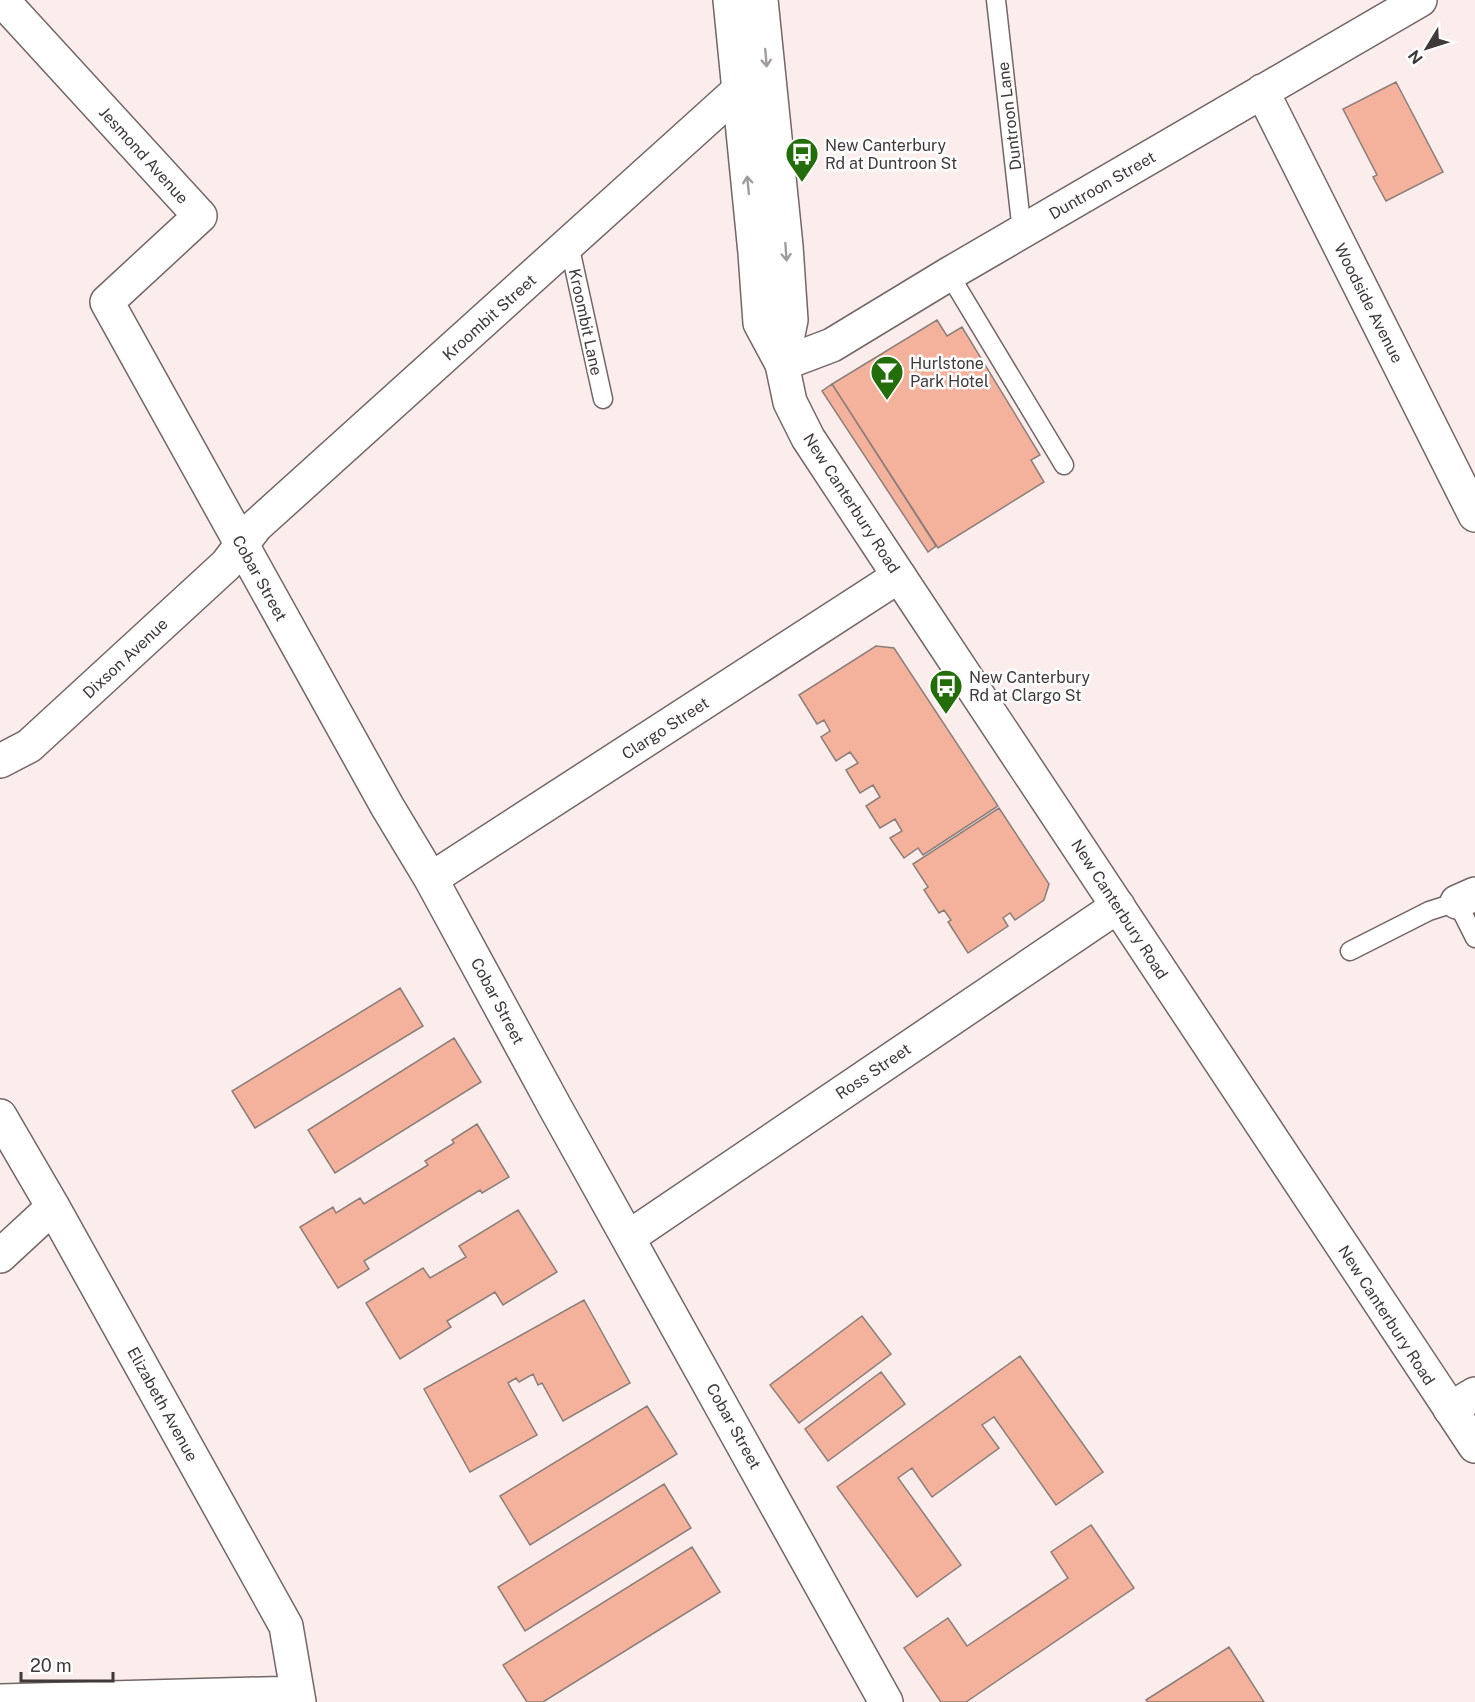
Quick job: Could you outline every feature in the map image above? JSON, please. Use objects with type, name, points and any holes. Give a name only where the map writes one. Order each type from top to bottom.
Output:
[{"type":"main road","name":"Jesmond Avenue","points":[[2,0],[200,216],[106,302]]},
{"type":"main road","name":"New Canterbury Road","points":[[730,0],[760,323],[782,364],[790,402],[808,438],[1118,906],[1462,1401],[1475,1446]]},
{"type":"main road","name":"New Canterbury Road","points":[[761,0],[786,246],[791,320],[782,364]]},
{"type":"main road","name":"Duntroon Street","points":[[782,364],[832,345],[949,274],[1420,0]]},
{"type":"main road","name":"Kroombit Street","points":[[242,545],[256,526],[738,90]]},
{"type":"main road","name":"Woodside Avenue","points":[[1262,91],[1475,514]]},
{"type":"main road","name":"Cobar Street","points":[[106,302],[387,806],[431,879],[886,1702]]},
{"type":"main road","name":"Dixson Avenue","points":[[0,761],[29,746],[226,565],[242,545]]},
{"type":"main road","name":"Clargo Street","points":[[431,879],[899,576]]},
{"type":"main road","name":"Ross Street","points":[[629,1237],[1118,906]]},
{"type":"main road","name":"Elizabeth Avenue","points":[[0,1116],[286,1626],[298,1697]]},
{"type":"main road","points":[[0,1256],[53,1207]]},
{"type":"main road","points":[[0,1701],[298,1697]]},
{"type":"lane","name":"Duntroon Lane","points":[[996,0],[1022,232]]},
{"type":"lane","name":"Kroombit Lane","points":[[569,244],[603,399]]},
{"type":"lane","points":[[949,274],[1064,465]]},
{"type":"lane","points":[[1350,951],[1429,911],[1466,898],[1475,938]]},
{"type":"building","points":[[1396,82],[1443,172],[1386,201],[1373,177],[1377,175],[1343,109]]},
{"type":"building","points":[[937,320],[947,336],[962,327],[1040,455],[1031,460],[1044,482],[938,548],[832,384]]},
{"type":"building","points":[[832,384],[936,546],[928,552],[822,391]]},
{"type":"building","points":[[876,646],[894,648],[998,806],[923,855],[918,848],[904,858],[890,838],[902,831],[895,819],[880,828],[866,806],[880,797],[873,785],[860,793],[846,770],[858,763],[850,752],[836,761],[821,737],[830,731],[824,720],[817,724],[799,695]]},
{"type":"building","points":[[999,808],[1049,884],[1044,900],[1015,920],[1010,913],[1003,918],[1008,926],[968,953],[948,922],[951,920],[944,910],[939,913],[924,890],[928,887],[913,864]]},
{"type":"building","points":[[400,988],[423,1026],[255,1128],[232,1091]]},
{"type":"building","points":[[454,1038],[481,1082],[335,1173],[308,1130]]},
{"type":"building","points":[[477,1124],[509,1177],[482,1193],[480,1190],[364,1261],[369,1269],[338,1288],[300,1227],[333,1207],[336,1213],[360,1198],[364,1204],[428,1165],[425,1161],[454,1143],[452,1140]]},
{"type":"building","points":[[518,1210],[557,1272],[503,1305],[495,1292],[447,1321],[451,1327],[400,1359],[366,1303],[423,1268],[430,1278],[466,1257],[459,1246]]},
{"type":"building","points":[[584,1300],[630,1383],[563,1421],[542,1383],[538,1385],[533,1374],[519,1382],[516,1378],[508,1383],[537,1435],[470,1472],[424,1389]]},
{"type":"building","points":[[862,1316],[891,1354],[799,1423],[770,1385]]},
{"type":"building","points":[[1020,1356],[1103,1472],[1056,1505],[994,1417],[982,1425],[999,1448],[932,1497],[912,1468],[898,1478],[961,1565],[917,1597],[837,1487]]},
{"type":"building","points":[[881,1372],[905,1404],[828,1461],[805,1429]]},
{"type":"building","points":[[647,1406],[677,1454],[530,1545],[500,1496]]},
{"type":"building","points":[[664,1484],[691,1528],[525,1631],[498,1587]]},
{"type":"building","points":[[1091,1525],[1134,1588],[966,1702],[941,1702],[904,1648],[948,1618],[967,1646],[1068,1578],[1051,1552]]},
{"type":"building","points":[[692,1547],[720,1592],[543,1702],[527,1702],[503,1665]]},
{"type":"building","points":[[1229,1647],[1264,1702],[1148,1702],[1146,1700]]},
{"type":"place","name":"New Canterbury Rd at Duntroon St","points":[[802,183]]},
{"type":"place","name":"Hurlstone Park Hotel","points":[[887,401]]},
{"type":"place","name":"New Canterbury Rd at Clargo St","points":[[946,715]]}]
